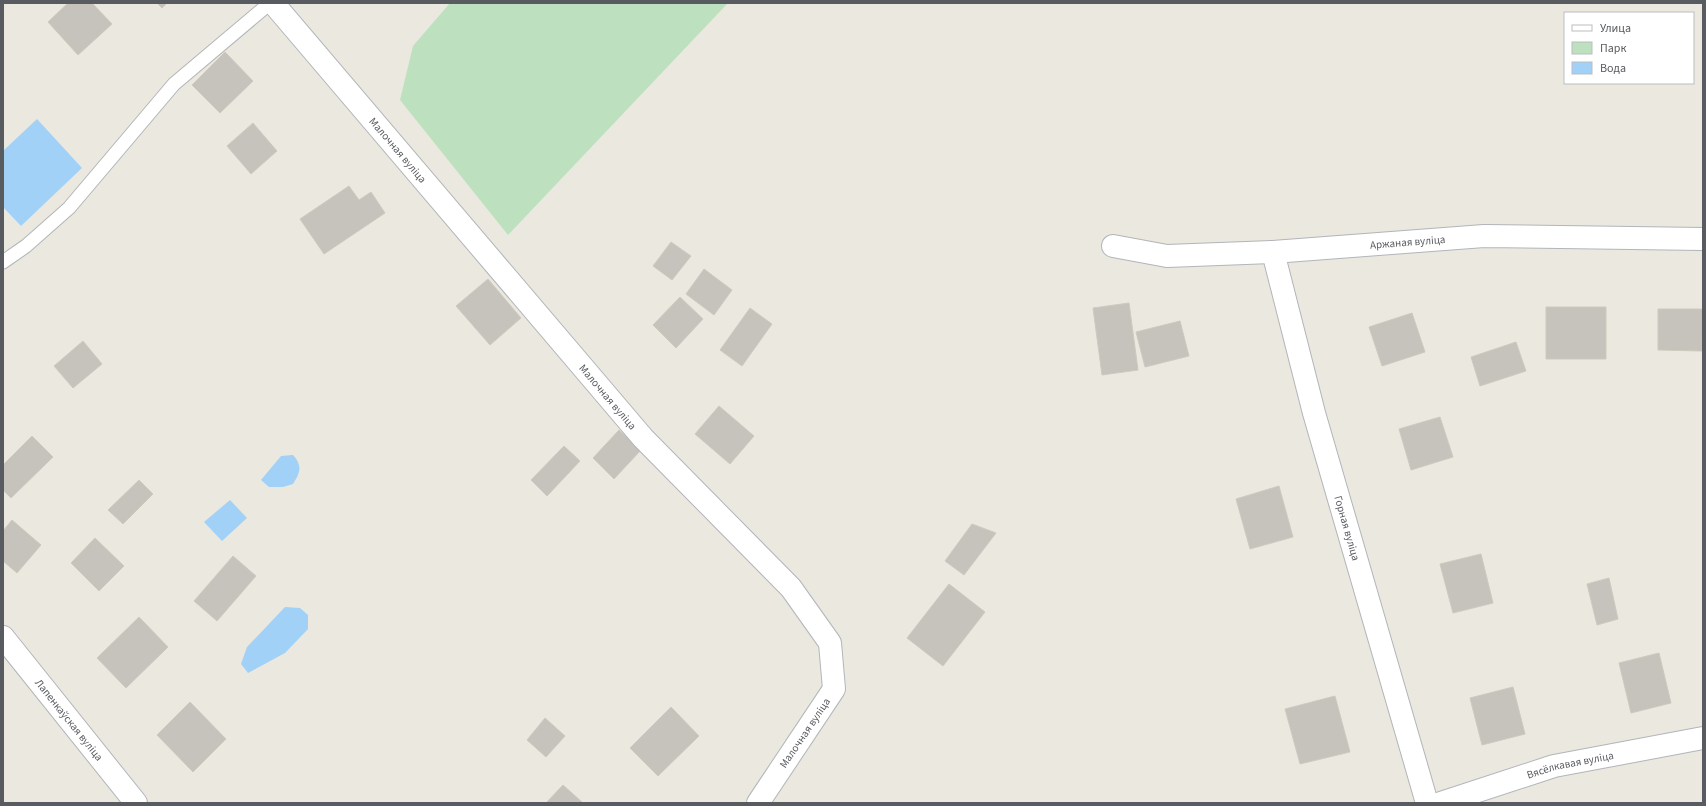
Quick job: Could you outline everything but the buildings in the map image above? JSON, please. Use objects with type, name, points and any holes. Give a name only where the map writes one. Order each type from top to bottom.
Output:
[{"type":"street","name":"Малочная вуліца","points":[[274,3],[643,438],[791,588],[830,643],[834,690],[758,803]]},
{"type":"street","name":"Аржаная вуліца","points":[[1113,246],[1167,256],[1273,252],[1484,236],[1703,239]]},
{"type":"street","name":"Горная вуліца","points":[[1273,252],[1314,413],[1427,803]]},
{"type":"street","name":"Лапенкаўская вуліца","points":[[3,637],[136,803]]},
{"type":"street","name":"Вясёлкавая вуліца","points":[[1441,803],[1554,766],[1703,738]]},
{"type":"lane","points":[[3,262],[26,246],[69,208],[174,84],[270,3]]},
{"type":"green space","points":[[450,3],[728,3],[508,235],[400,100],[413,46]]},
{"type":"water","points":[[37,119],[82,168],[21,226],[3,207],[3,151]]},
{"type":"water","points":[[293,455],[299,466],[299,473],[293,484],[283,487],[269,487],[261,480],[281,456]]},
{"type":"water","points":[[230,500],[247,518],[222,541],[204,522]]},
{"type":"water","points":[[285,607],[300,608],[308,615],[308,629],[285,653],[248,673],[241,664],[247,647]]}]
